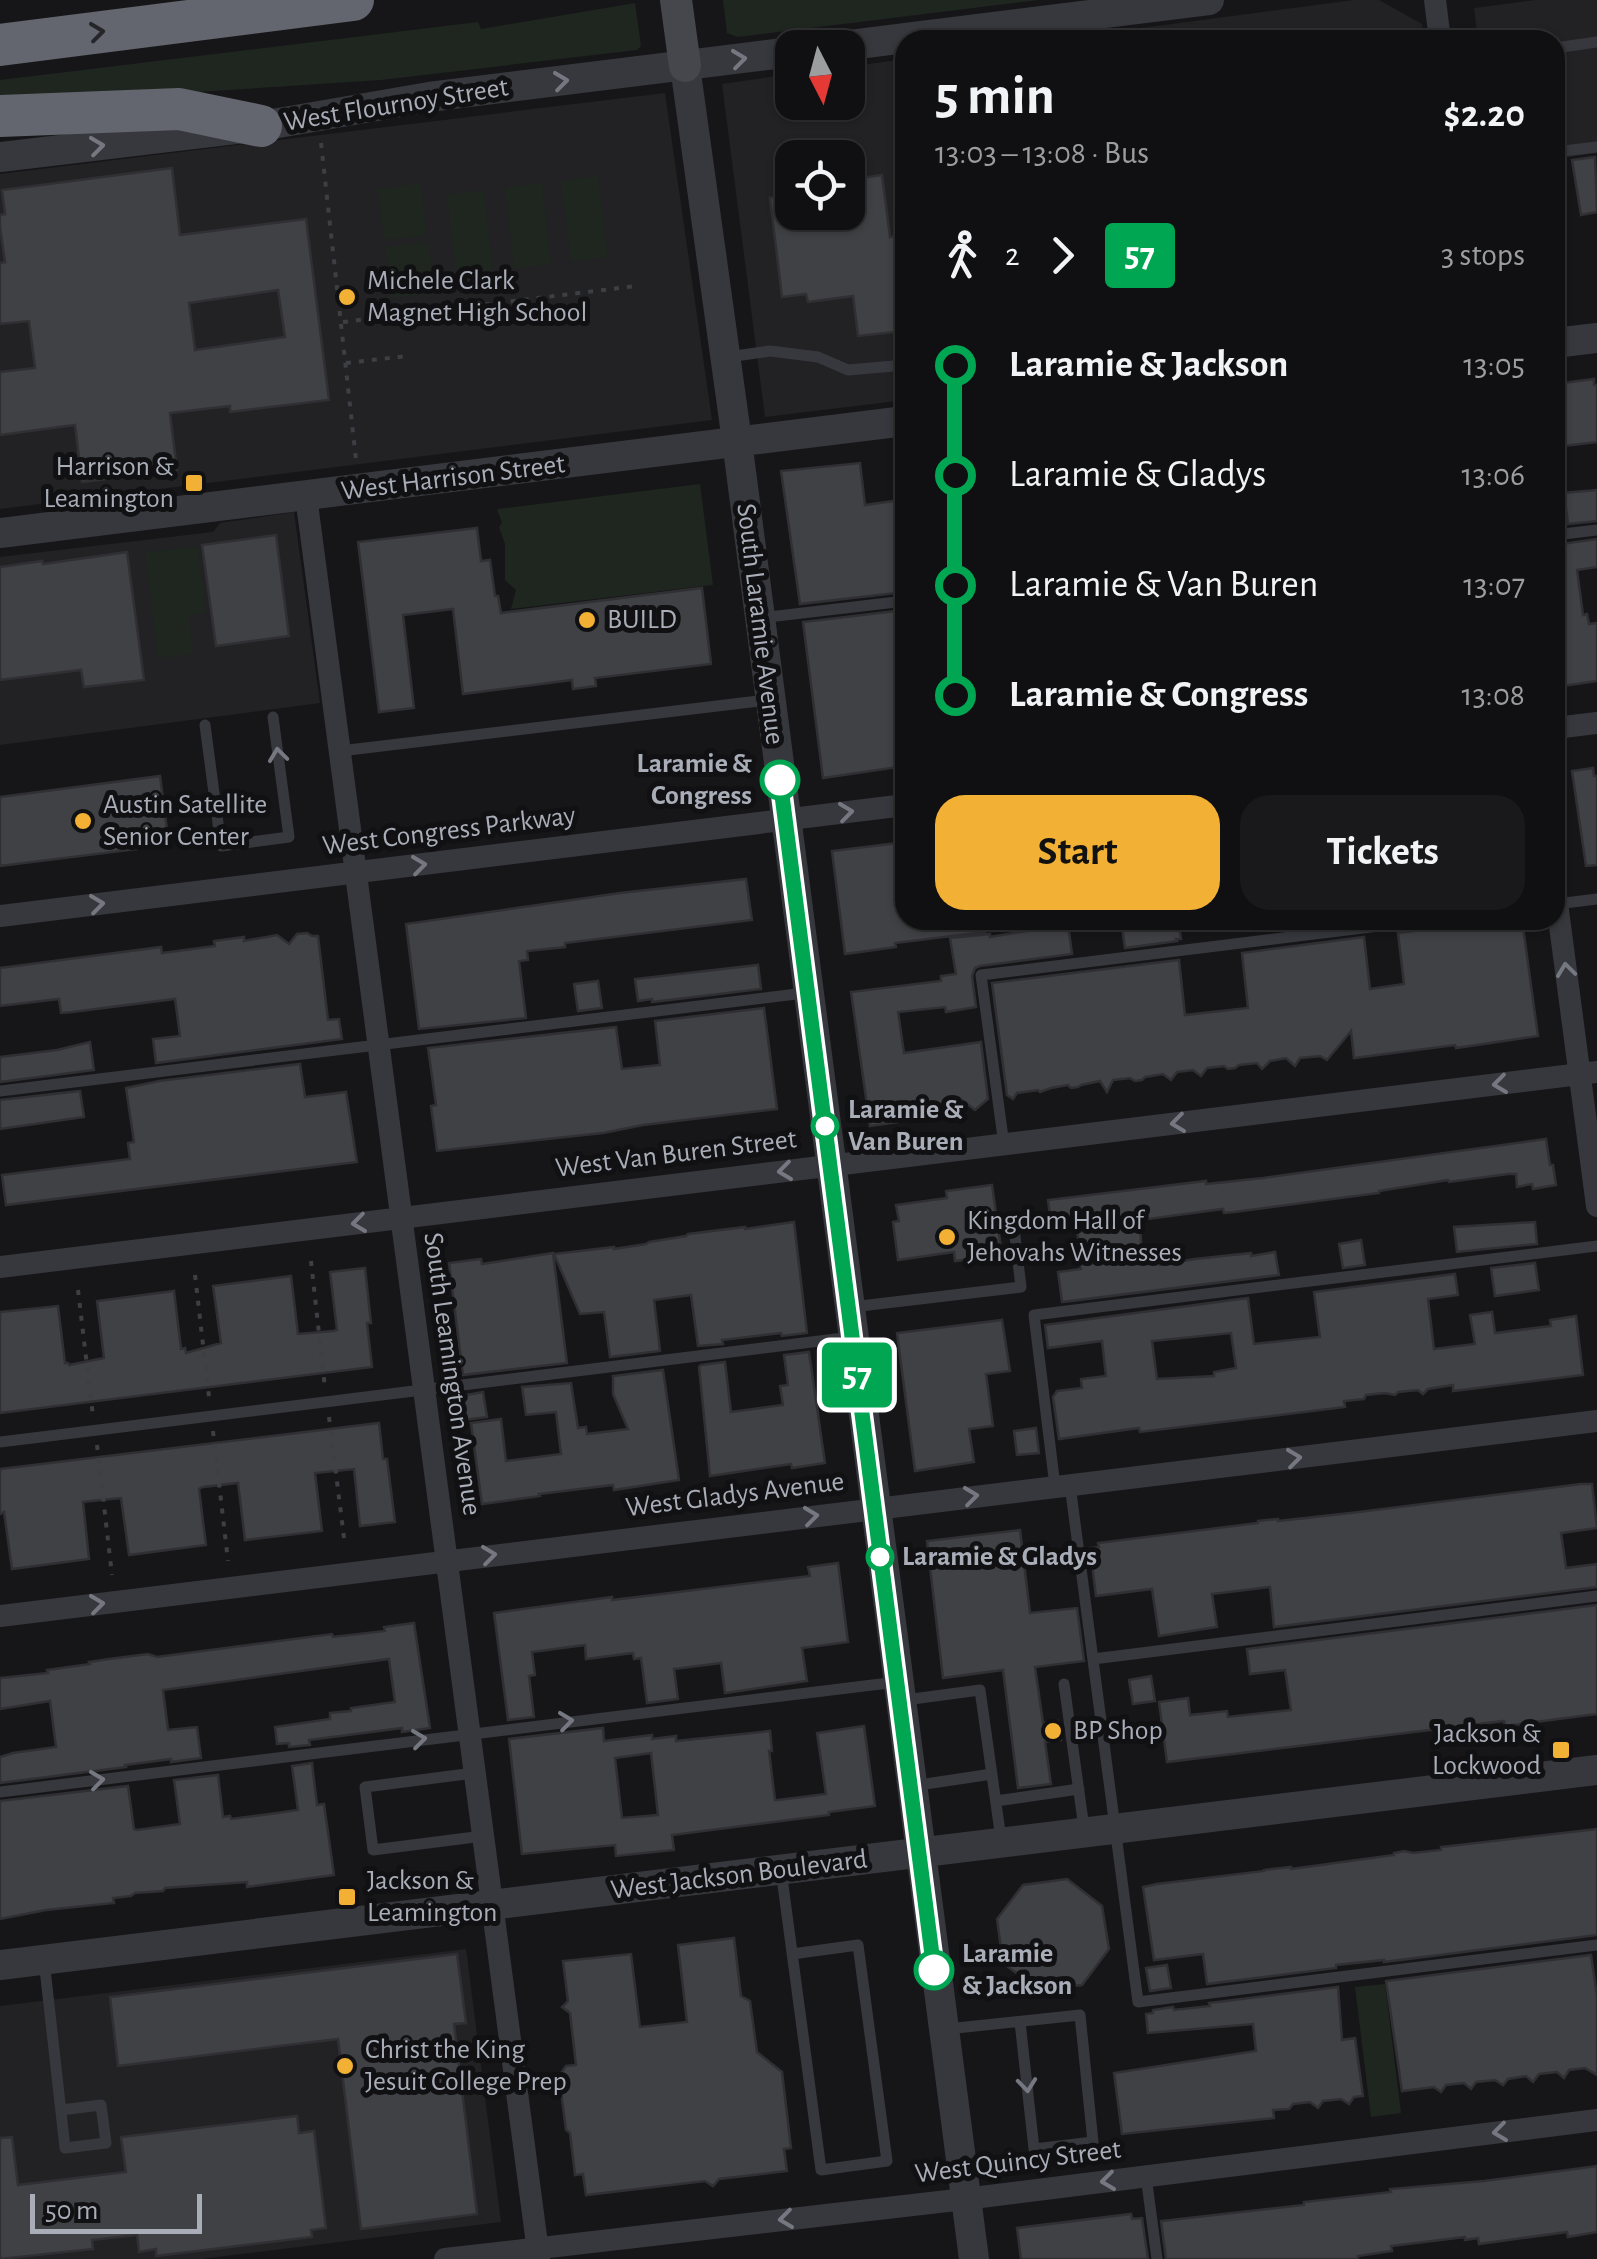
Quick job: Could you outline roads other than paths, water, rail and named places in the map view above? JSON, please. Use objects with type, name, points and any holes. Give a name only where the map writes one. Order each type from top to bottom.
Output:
[{"type":"highway","points":[[0,44],[353,0]]},
{"type":"highway","points":[[0,116],[179,109],[261,126]]},
{"type":"main road","name":"South Laramie Avenue","points":[[676,0],[685,66]]},
{"type":"street","points":[[964,30],[1209,0]]},
{"type":"street","points":[[1434,0],[1438,30]]},
{"type":"street","points":[[865,43],[895,39]]},
{"type":"street","name":"West Flournoy Street","points":[[0,158],[775,54]]},
{"type":"street","name":"South Laramie Avenue","points":[[685,66],[974,2259]]},
{"type":"street","points":[[1565,341],[1597,338]]},
{"type":"street","name":"West Harrison Street","points":[[0,533],[895,422]]},
{"type":"street","name":"South Leamington Avenue","points":[[306,496],[538,2254]]},
{"type":"street","points":[[1565,727],[1597,723]]},
{"type":"street","name":"West Congress Parkway","points":[[0,916],[895,806]]},
{"type":"street","points":[[1562,930],[1588,1073],[1597,1206]]},
{"type":"street","name":"West Van Buren Street","points":[[0,1266],[1588,1073]]},
{"type":"street","name":"West Gladys Avenue","points":[[0,1616],[1597,1422]]},
{"type":"street","name":"West Jackson Boulevard","points":[[0,1966],[1597,1770]]},
{"type":"street","name":"West Quincy Street","points":[[445,2259],[538,2254],[1597,2120]]},
{"type":"lane","points":[[1565,47],[1597,42]]},
{"type":"lane","points":[[1565,151],[1597,146]]},
{"type":"lane","points":[[725,358],[770,351],[818,357],[848,370],[895,365]]},
{"type":"lane","points":[[1565,534],[1597,530]]},
{"type":"lane","points":[[759,618],[895,602]]},
{"type":"lane","points":[[340,751],[770,699]]},
{"type":"lane","points":[[205,725],[221,846],[289,836],[273,717]]},
{"type":"lane","points":[[1565,899],[1597,899]]},
{"type":"lane","points":[[1004,1144],[982,974],[1345,930]]},
{"type":"lane","points":[[0,1091],[808,992]]},
{"type":"lane","points":[[0,1442],[424,1390],[850,1322],[1020,1287],[1013,1220]]},
{"type":"lane","points":[[1597,1246],[1034,1315],[1093,1659],[1138,2002],[1597,1945]]},
{"type":"lane","points":[[1093,1659],[1597,1596]]},
{"type":"lane","points":[[1064,1684],[1084,1833]]},
{"type":"lane","points":[[0,1792],[469,1733],[898,1691],[980,1690],[1002,1843]]},
{"type":"lane","points":[[474,1774],[365,1787],[373,1850],[483,1836]]},
{"type":"lane","points":[[910,1786],[992,1774]]},
{"type":"lane","points":[[996,1801],[1078,1789]]},
{"type":"lane","points":[[780,1870],[821,2170],[887,2161],[858,1945],[792,1954]]},
{"type":"lane","points":[[44,1960],[61,2110],[66,2148],[106,2143],[101,2105],[61,2110]]},
{"type":"lane","points":[[942,2030],[1020,2022],[1080,2016],[1093,2142],[1034,2149],[1020,2022]]},
{"type":"lane","points":[[1146,2176],[1156,2259]]},
{"type":"place","name":"Michele Clark Magnet High School","points":[[347,297]]},
{"type":"place","name":"Harrison & Leamington","points":[[194,483]]},
{"type":"place","name":"BUILD","points":[[587,620]]},
{"type":"place","name":"Laramie & Congress","points":[[780,780]]},
{"type":"place","name":"Austin Satellite Senior Center","points":[[83,821]]},
{"type":"place","name":"Laramie & Van Buren","points":[[825,1126]]},
{"type":"place","name":"Kingdom Hall of Jehovahs Witnesses","points":[[947,1237]]},
{"type":"place","name":"Laramie & Gladys","points":[[880,1557]]},
{"type":"place","name":"BP Shop","points":[[1053,1731]]},
{"type":"place","name":"Jackson & Lockwood","points":[[1561,1750]]},
{"type":"place","name":"Jackson & Leamington","points":[[347,1897]]},
{"type":"place","name":"Laramie & Jackson","points":[[934,1970]]},
{"type":"place","name":"Christ the King Jesuit College Prep","points":[[345,2066]]}]
